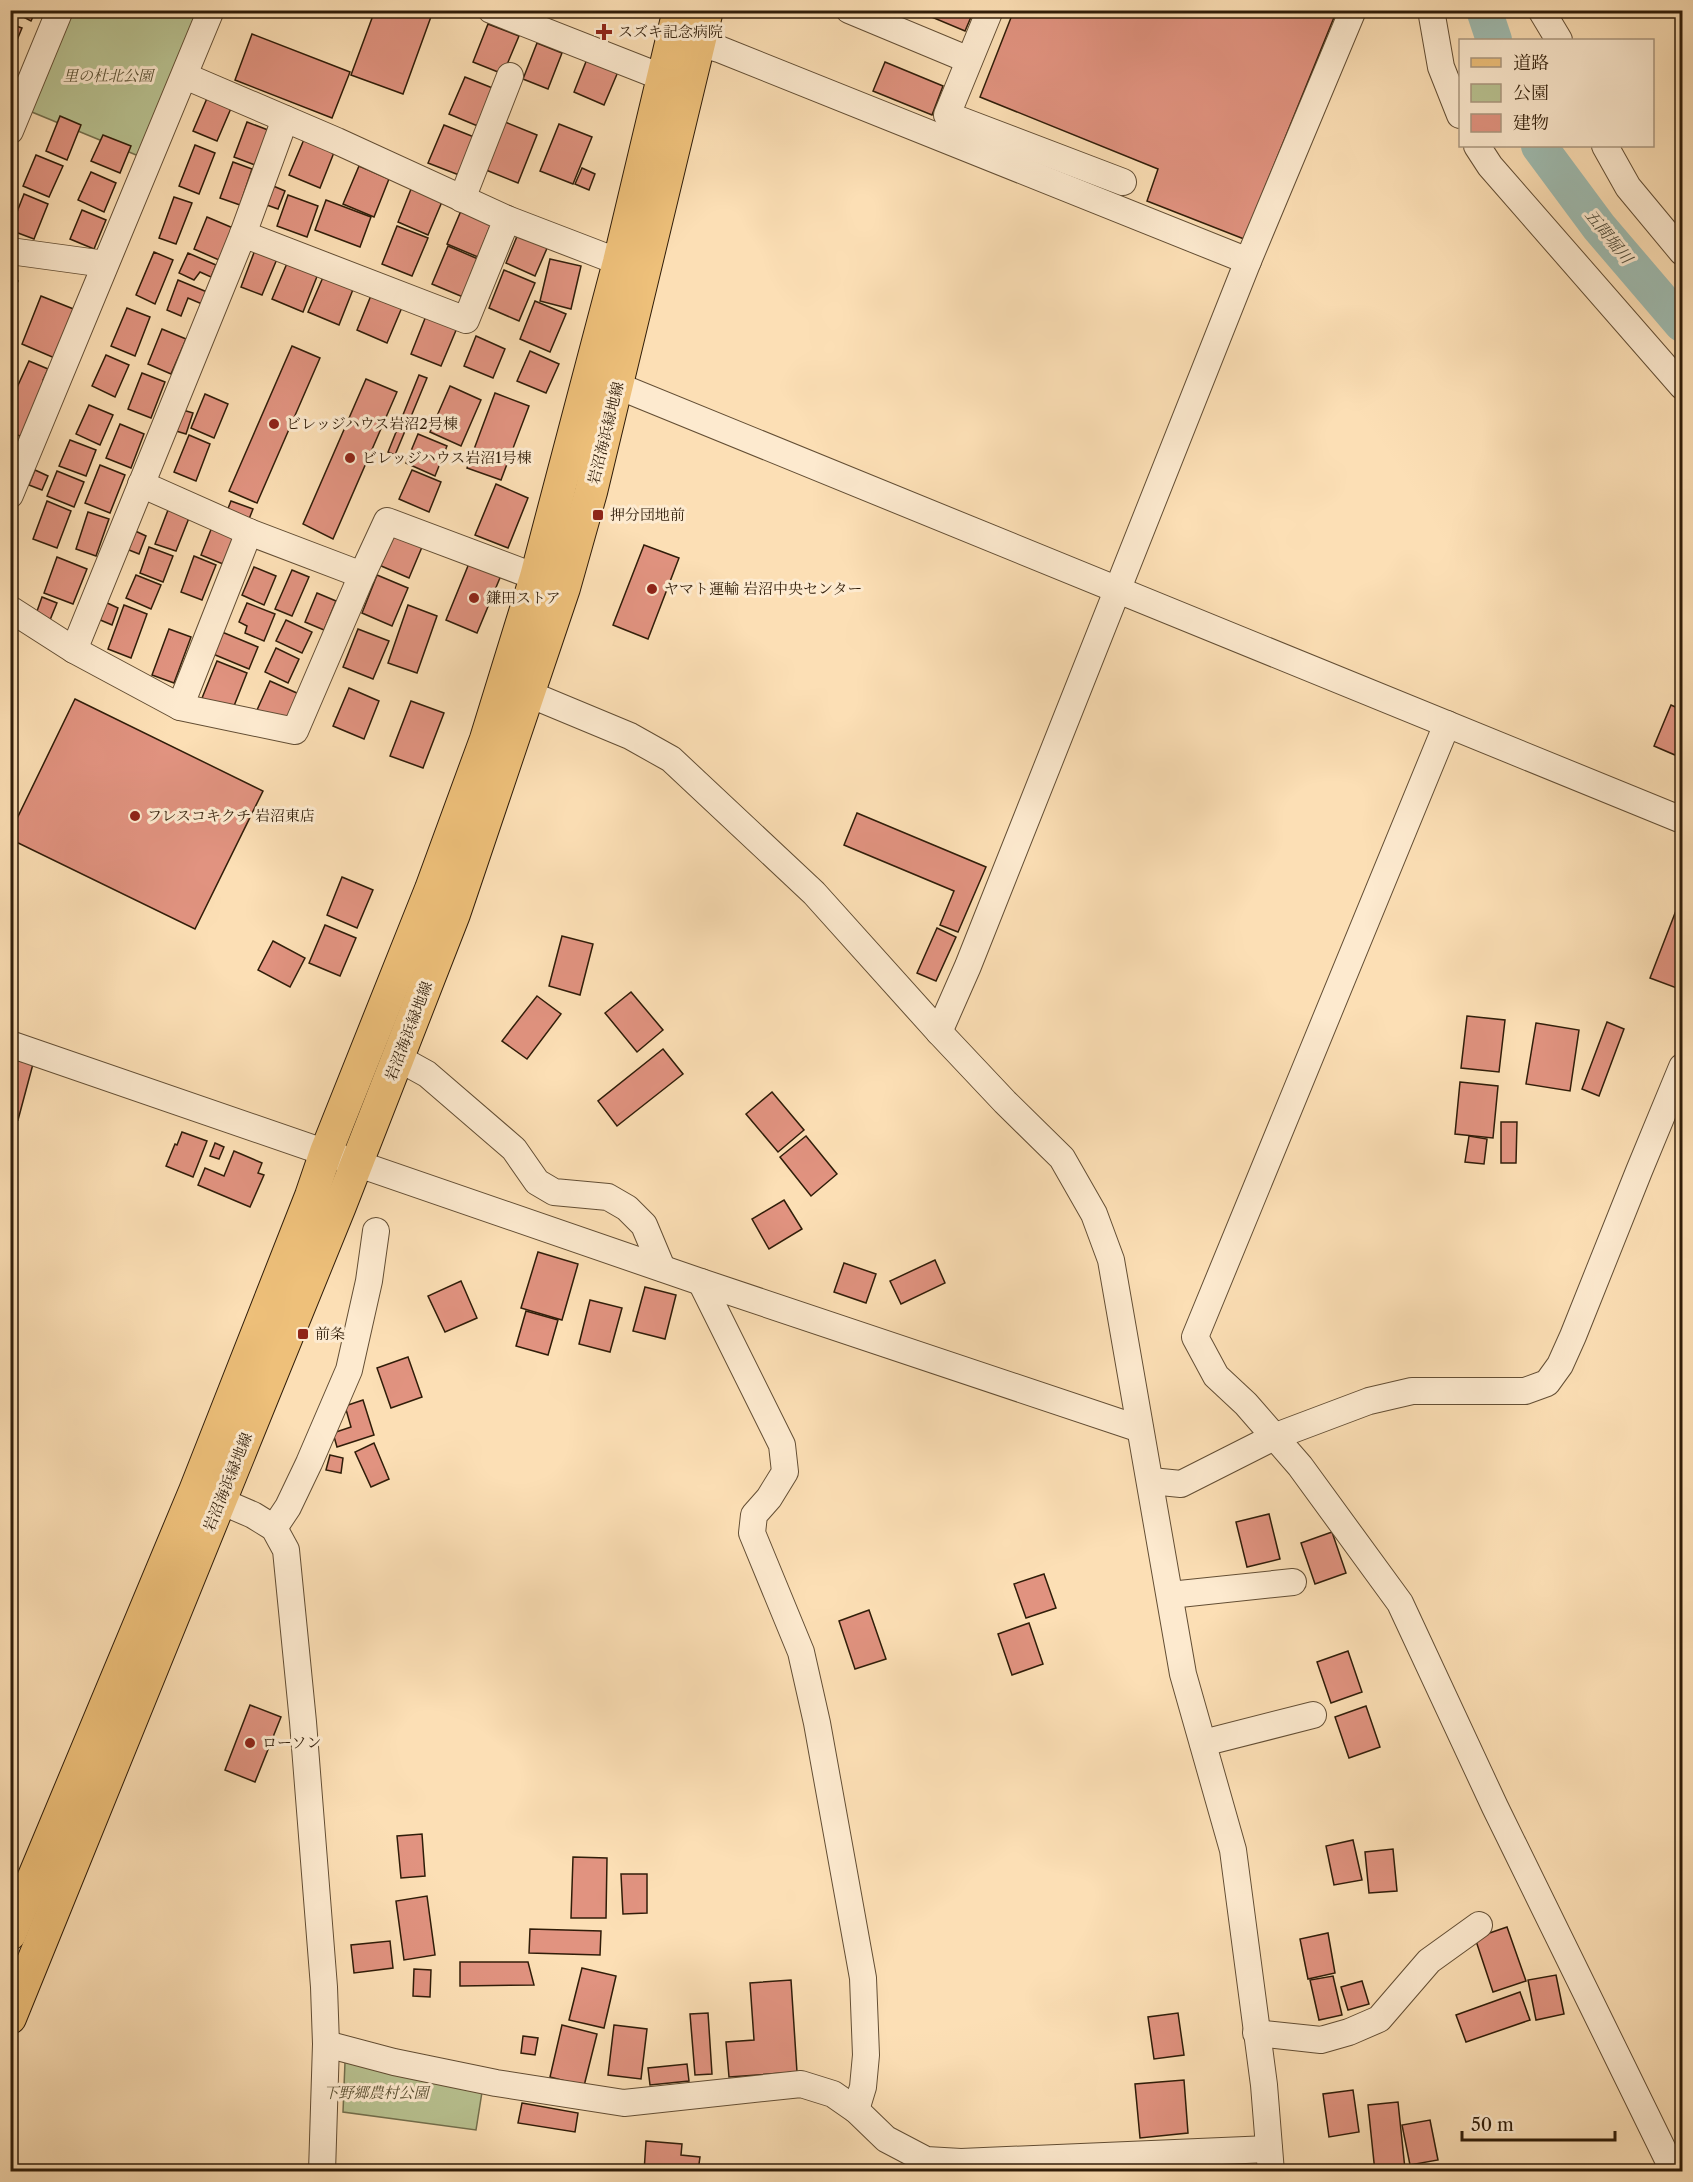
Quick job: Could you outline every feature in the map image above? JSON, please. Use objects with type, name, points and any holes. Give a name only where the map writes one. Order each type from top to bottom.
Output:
[{"type":"main road","name":"岩沼海浜緑地線","points":[[10,1934],[357,1162],[454,914],[529,694],[550,582],[620,262],[679,10]]},
{"type":"main road","name":"岩沼海浜緑地線","points":[[10,2018],[16,1987],[208,1495],[326,1152],[431,889],[486,739],[550,582],[591,492],[707,10]]},
{"type":"street","points":[[10,130],[60,10]]},
{"type":"street","points":[[10,495],[16,461],[105,264],[212,10]]},
{"type":"street","points":[[491,10],[664,78]]},
{"type":"street","points":[[849,10],[969,60]]},
{"type":"street","points":[[990,10],[947,115],[1123,182]]},
{"type":"street","points":[[939,1032],[968,966],[1248,261],[1353,10]]},
{"type":"street","points":[[1431,10],[1441,68],[1459,110]]},
{"type":"street","points":[[1541,10],[1558,39]]},
{"type":"street","points":[[699,43],[719,49],[1248,261]]},
{"type":"street","points":[[185,76],[507,219],[620,262]]},
{"type":"street","points":[[462,199],[510,76]]},
{"type":"street","points":[[74,650],[243,234],[285,119]]},
{"type":"street","points":[[1478,147],[1491,166],[1683,386]]},
{"type":"street","points":[[1606,147],[1628,187],[1683,252]]},
{"type":"street","points":[[243,234],[466,320],[507,219]]},
{"type":"street","points":[[10,250],[105,264]]},
{"type":"street","points":[[618,386],[1683,820]]},
{"type":"street","points":[[141,484],[249,532],[362,575]]},
{"type":"street","points":[[10,609],[74,650],[180,707],[296,731],[387,521],[550,582]]},
{"type":"street","points":[[180,707],[249,532]]},
{"type":"street","points":[[326,2044],[394,2062],[496,2083],[624,2103],[801,2084],[833,2094],[856,2110],[886,2139],[926,2160],[1052,2165],[1270,2160],[1264,2085],[1233,1850],[1184,1674],[1111,1260],[1094,1214],[1062,1158],[939,1032],[814,892],[671,759],[630,736],[529,694]]},
{"type":"street","points":[[1447,724],[1195,1337],[1216,1376],[1276,1436],[1400,1603],[1495,1808],[1674,2172]]},
{"type":"street","points":[[10,1044],[701,1282],[1140,1429]]},
{"type":"street","points":[[398,1058],[427,1074],[514,1149],[537,1182],[554,1192],[608,1197],[627,1208],[644,1225],[662,1268]]},
{"type":"street","points":[[1151,1481],[1181,1484],[1276,1436],[1368,1401],[1412,1391],[1525,1391],[1547,1383],[1560,1365],[1573,1336],[1683,1067]]},
{"type":"street","points":[[274,1528],[288,1507],[350,1370],[369,1281],[376,1231]]},
{"type":"street","points":[[701,1282],[782,1445],[785,1472],[769,1498],[754,1515],[753,1533],[801,1652],[817,1723],[863,1978],[866,2055],[863,2087],[856,2110]]},
{"type":"street","points":[[208,1495],[253,1515],[274,1528],[286,1550],[324,1987],[326,2044],[322,2172]]},
{"type":"street","points":[[1170,1594],[1293,1582]]},
{"type":"street","points":[[1203,1743],[1313,1715]]},
{"type":"street","points":[[1256,2033],[1321,2040],[1349,2032],[1379,2019],[1429,1961],[1479,1925]]},
{"type":"green space","name":"里の杜北公園","points":[[69,11],[201,11],[141,157],[27,110]]},
{"type":"green space","name":"下野郷農村公園","points":[[345,2062],[482,2092],[476,2130],[343,2112]]},
{"type":"building","points":[[10,10],[36,10],[31,21]]},
{"type":"building","points":[[375,10],[423,10],[432,14],[403,94],[351,75]]},
{"type":"building","points":[[915,10],[974,10],[965,31]]},
{"type":"building","points":[[1014,10],[1337,10],[1244,239],[1147,201],[1158,169],[980,97]]},
{"type":"building","points":[[10,24],[22,28],[10,57]]},
{"type":"building","points":[[488,24],[519,36],[503,74],[473,62]]},
{"type":"building","points":[[252,34],[350,72],[332,118],[235,80]]},
{"type":"building","points":[[537,43],[562,53],[548,89],[523,79]]},
{"type":"building","points":[[589,54],[620,67],[604,105],[574,92]]},
{"type":"building","points":[[885,62],[943,86],[932,115],[873,91]]},
{"type":"building","points":[[465,77],[495,89],[480,127],[449,114]]},
{"type":"building","points":[[208,96],[232,106],[217,141],[193,131]]},
{"type":"building","points":[[60,116],[81,125],[67,160],[46,151]]},
{"type":"building","points":[[247,122],[268,130],[255,165],[234,157]]},
{"type":"building","points":[[505,122],[537,135],[518,183],[486,170]]},
{"type":"building","points":[[559,124],[592,137],[573,184],[540,171]]},
{"type":"building","points":[[444,125],[474,137],[459,175],[428,163]]},
{"type":"building","points":[[103,135],[131,146],[120,173],[91,161]]},
{"type":"building","points":[[305,137],[335,150],[320,188],[289,175]]},
{"type":"building","points":[[195,145],[215,153],[199,194],[179,186]]},
{"type":"building","points":[[36,155],[63,166],[49,197],[23,186]]},
{"type":"building","points":[[233,162],[252,169],[240,205],[220,198]]},
{"type":"building","points":[[359,166],[389,179],[374,217],[343,204]]},
{"type":"building","points":[[582,168],[595,174],[589,190],[575,184]]},
{"type":"building","points":[[91,172],[116,183],[104,212],[78,200]]},
{"type":"building","points":[[413,184],[444,197],[428,235],[398,222]]},
{"type":"building","points":[[271,185],[285,191],[278,209],[264,204]]},
{"type":"building","points":[[24,194],[48,204],[34,239],[10,230]]},
{"type":"building","points":[[288,195],[318,206],[307,237],[277,226]]},
{"type":"building","points":[[174,197],[192,203],[176,244],[159,238]]},
{"type":"building","points":[[326,200],[371,217],[360,247],[315,230]]},
{"type":"building","points":[[463,206],[493,219],[478,257],[447,244]]},
{"type":"building","points":[[82,210],[106,220],[94,249],[70,239]]},
{"type":"building","points":[[207,217],[233,228],[219,260],[194,249]]},
{"type":"building","points":[[397,226],[428,238],[412,276],[382,264]]},
{"type":"building","points":[[518,234],[548,246],[535,276],[506,263]]},
{"type":"building","points":[[448,246],[478,259],[463,297],[432,284]]},
{"type":"building","points":[[255,250],[277,259],[262,295],[241,287]]},
{"type":"building","points":[[154,252],[173,260],[155,304],[136,295]]},
{"type":"building","points":[[188,253],[216,265],[211,277],[200,272],[194,280],[179,273]]},
{"type":"building","points":[[550,259],[581,266],[571,309],[540,301]]},
{"type":"building","points":[[288,261],[318,274],[303,312],[272,299]]},
{"type":"building","points":[[504,270],[535,283],[519,321],[489,308]]},
{"type":"building","points":[[324,275],[354,287],[339,325],[308,312]]},
{"type":"building","points":[[10,278],[18,281],[10,300]]},
{"type":"building","points":[[178,280],[207,292],[202,304],[188,298],[181,316],[167,310]]},
{"type":"building","points":[[372,293],[403,305],[387,343],[357,330]]},
{"type":"building","points":[[41,296],[76,310],[57,359],[22,344]]},
{"type":"building","points":[[535,301],[566,314],[550,352],[520,339]]},
{"type":"building","points":[[127,308],[150,317],[135,356],[111,346]]},
{"type":"building","points":[[426,316],[457,328],[441,366],[411,354]]},
{"type":"building","points":[[162,329],[186,339],[171,374],[148,364]]},
{"type":"building","points":[[476,336],[505,349],[493,378],[464,366]]},
{"type":"building","name":"ビレッジハウス岩沼2号棟","points":[[292,346],[320,358],[257,503],[229,491]]},
{"type":"building","points":[[530,351],[559,364],[546,393],[517,381]]},
{"type":"building","points":[[106,355],[129,365],[115,397],[92,386]]},
{"type":"building","points":[[29,361],[48,369],[43,380],[48,383],[25,438],[10,432],[10,403]]},
{"type":"building","points":[[142,373],[165,382],[151,418],[128,409]]},
{"type":"building","points":[[419,375],[427,378],[395,455],[388,452]]},
{"type":"building","name":"ビレッジハウス岩沼1号棟","points":[[366,379],[397,392],[333,539],[303,524]]},
{"type":"building","points":[[450,386],[481,400],[461,446],[430,432]]},
{"type":"building","points":[[495,393],[529,406],[501,480],[467,468]]},
{"type":"building","points":[[205,394],[228,404],[214,438],[191,428]]},
{"type":"building","points":[[89,405],[113,415],[100,445],[76,434]]},
{"type":"building","points":[[183,410],[193,413],[186,434],[176,431]]},
{"type":"building","points":[[120,424],[144,434],[131,468],[106,458]]},
{"type":"building","points":[[418,434],[447,446],[435,476],[406,463]]},
{"type":"building","points":[[189,435],[210,444],[196,481],[174,472]]},
{"type":"building","points":[[70,440],[96,450],[86,476],[59,466]]},
{"type":"building","points":[[100,465],[125,475],[110,513],[85,503]]},
{"type":"building","points":[[35,470],[48,476],[42,490],[29,485]]},
{"type":"building","points":[[412,470],[441,482],[429,512],[399,499]]},
{"type":"building","points":[[57,471],[84,482],[74,507],[47,496]]},
{"type":"building","points":[[496,484],[528,498],[508,548],[475,535]]},
{"type":"building","points":[[47,501],[71,511],[57,548],[33,539]]},
{"type":"building","points":[[231,501],[253,509],[249,519],[227,511]]},
{"type":"building","points":[[168,510],[189,518],[176,551],[155,544]]},
{"type":"building","points":[[88,512],[109,519],[96,556],[76,549]]},
{"type":"building","points":[[212,527],[234,536],[223,564],[201,555]]},
{"type":"building","points":[[395,527],[425,540],[409,578],[379,565]]},
{"type":"building","points":[[131,529],[146,536],[139,554],[124,548]]},
{"type":"building","points":[[644,545],[679,558],[648,639],[613,625]]},
{"type":"building","points":[[149,547],[173,556],[163,582],[140,573]]},
{"type":"building","points":[[194,556],[216,565],[202,600],[181,592]]},
{"type":"building","points":[[57,557],[87,569],[73,604],[44,593]]},
{"type":"building","points":[[470,561],[502,573],[477,633],[446,620]]},
{"type":"building","points":[[254,567],[276,576],[264,605],[242,595]]},
{"type":"building","points":[[292,570],[309,577],[292,616],[275,609]]},
{"type":"building","points":[[136,575],[161,585],[151,609],[126,598]]},
{"type":"building","points":[[377,575],[408,588],[392,626],[362,613]]},
{"type":"building","points":[[317,593],[336,601],[324,630],[305,622]]},
{"type":"building","points":[[42,597],[57,603],[50,620],[36,614]]},
{"type":"building","points":[[105,602],[118,608],[112,625],[98,619]]},
{"type":"building","points":[[247,603],[275,614],[264,641],[245,633],[247,626],[239,622]]},
{"type":"building","points":[[124,605],[147,614],[131,658],[108,649]]},
{"type":"building","points":[[408,605],[437,616],[417,673],[388,663]]},
{"type":"building","points":[[286,620],[312,632],[302,653],[276,641]]},
{"type":"building","points":[[169,629],[191,637],[174,683],[152,675]]},
{"type":"building","points":[[358,629],[389,641],[373,679],[343,667]]},
{"type":"building","points":[[222,632],[258,647],[249,669],[213,654]]},
{"type":"building","points":[[276,648],[299,659],[288,683],[265,672]]},
{"type":"building","points":[[217,661],[247,673],[232,711],[202,698]]},
{"type":"building","points":[[270,681],[299,694],[286,723],[257,710]]},
{"type":"building","points":[[349,688],[379,701],[364,739],[333,726]]},
{"type":"building","points":[[75,699],[263,791],[195,929],[10,839],[10,833]]},
{"type":"building","points":[[411,701],[444,713],[423,768],[390,756]]},
{"type":"building","points":[[1671,705],[1682,710],[1682,758],[1654,746]]},
{"type":"building","points":[[857,813],[986,867],[958,932],[940,925],[954,891],[844,845]]},
{"type":"building","points":[[342,877],[373,890],[357,928],[327,915]]},
{"type":"building","points":[[1682,895],[1682,990],[1650,978]]},
{"type":"building","points":[[325,925],[356,938],[340,976],[309,963]]},
{"type":"building","points":[[937,928],[956,937],[936,981],[917,973]]},
{"type":"building","points":[[562,936],[593,944],[580,995],[549,986]]},
{"type":"building","points":[[273,941],[305,958],[290,987],[258,970]]},
{"type":"building","points":[[631,992],[663,1030],[637,1052],[605,1013]]},
{"type":"building","points":[[537,996],[561,1014],[527,1059],[502,1041]]},
{"type":"building","points":[[1467,1016],[1505,1020],[1499,1072],[1461,1068]]},
{"type":"building","points":[[1607,1022],[1624,1029],[1599,1096],[1582,1089]]},
{"type":"building","points":[[1536,1023],[1579,1030],[1570,1091],[1526,1084]]},
{"type":"building","points":[[663,1049],[683,1074],[617,1126],[598,1101]]},
{"type":"building","points":[[10,1059],[33,1064],[18,1120],[10,1118]]},
{"type":"building","points":[[1460,1082],[1498,1086],[1493,1138],[1455,1134]]},
{"type":"building","points":[[772,1092],[804,1130],[778,1152],[746,1114]]},
{"type":"building","points":[[1501,1122],[1517,1122],[1516,1163],[1501,1163]]},
{"type":"building","points":[[182,1132],[207,1141],[193,1177],[166,1166]]},
{"type":"building","points":[[806,1136],[837,1174],[811,1196],[780,1157]]},
{"type":"building","points":[[1469,1136],[1487,1139],[1484,1164],[1465,1162]]},
{"type":"building","points":[[215,1143],[224,1147],[219,1159],[210,1156]]},
{"type":"building","points":[[234,1151],[262,1163],[258,1173],[264,1175],[250,1207],[198,1185],[205,1168],[224,1176]]},
{"type":"building","points":[[784,1200],[802,1229],[769,1249],[752,1219]]},
{"type":"building","points":[[538,1252],[578,1264],[562,1320],[521,1308]]},
{"type":"building","points":[[935,1260],[945,1283],[901,1304],[890,1281]]},
{"type":"building","points":[[844,1263],[876,1274],[866,1303],[834,1292]]},
{"type":"building","points":[[461,1281],[477,1318],[445,1332],[428,1296]]},
{"type":"building","points":[[645,1287],[676,1295],[665,1339],[633,1331]]},
{"type":"building","points":[[590,1300],[622,1308],[610,1352],[579,1344]]},
{"type":"building","points":[[526,1311],[558,1320],[548,1355],[516,1346]]},
{"type":"building","points":[[408,1357],[422,1397],[391,1408],[377,1368]]},
{"type":"building","points":[[363,1400],[374,1435],[337,1447],[333,1433],[351,1427],[345,1406]]},
{"type":"building","points":[[374,1443],[389,1479],[371,1487],[355,1452]]},
{"type":"building","points":[[330,1455],[343,1458],[341,1473],[326,1470]]},
{"type":"building","points":[[1269,1514],[1280,1559],[1247,1567],[1236,1522]]},
{"type":"building","points":[[1332,1532],[1346,1573],[1315,1584],[1301,1543]]},
{"type":"building","points":[[1044,1574],[1056,1608],[1026,1618],[1014,1584]]},
{"type":"building","points":[[869,1610],[886,1659],[855,1669],[839,1621]]},
{"type":"building","points":[[1029,1623],[1043,1664],[1012,1675],[998,1634]]},
{"type":"building","points":[[1348,1651],[1362,1692],[1331,1703],[1317,1662]]},
{"type":"building","points":[[250,1705],[281,1717],[255,1782],[225,1770]]},
{"type":"building","points":[[1366,1706],[1380,1747],[1349,1758],[1335,1717]]},
{"type":"building","points":[[422,1834],[425,1876],[401,1878],[397,1836]]},
{"type":"building","points":[[1353,1840],[1362,1880],[1334,1885],[1326,1846]]},
{"type":"building","points":[[1393,1849],[1397,1891],[1369,1893],[1365,1852]]},
{"type":"building","points":[[573,1857],[607,1858],[606,1918],[571,1918]]},
{"type":"building","points":[[621,1874],[647,1874],[647,1913],[623,1914]]},
{"type":"building","points":[[427,1896],[435,1955],[404,1960],[396,1901]]},
{"type":"building","points":[[1507,1927],[1526,1981],[1493,1992],[1475,1938]]},
{"type":"building","points":[[530,1929],[601,1931],[600,1955],[529,1953]]},
{"type":"building","points":[[1328,1933],[1335,1973],[1308,1979],[1300,1939]]},
{"type":"building","points":[[390,1941],[393,1968],[354,1973],[351,1945]]},
{"type":"building","points":[[460,1962],[528,1962],[534,1985],[460,1986]]},
{"type":"building","points":[[582,1968],[616,1976],[604,2028],[569,2020]]},
{"type":"building","points":[[414,1969],[431,1970],[430,1997],[413,1996]]},
{"type":"building","points":[[1556,1975],[1564,2014],[1536,2020],[1528,1980]]},
{"type":"building","points":[[1333,1976],[1342,2015],[1319,2020],[1310,1980]]},
{"type":"building","points":[[791,1980],[797,2072],[729,2077],[726,2042],[754,2040],[750,1983]]},
{"type":"building","points":[[1362,1981],[1369,2004],[1348,2010],[1341,1987]]},
{"type":"building","points":[[1520,1992],[1530,2020],[1466,2042],[1456,2015]]},
{"type":"building","points":[[708,2013],[712,2074],[695,2075],[690,2014]]},
{"type":"building","points":[[1178,2013],[1184,2055],[1154,2059],[1148,2017]]},
{"type":"building","points":[[562,2025],[597,2034],[584,2086],[550,2077]]},
{"type":"building","points":[[614,2025],[647,2029],[641,2079],[608,2075]]},
{"type":"building","points":[[523,2036],[538,2038],[535,2055],[521,2053]]},
{"type":"building","points":[[687,2064],[689,2081],[650,2085],[648,2068]]},
{"type":"building","points":[[1184,2080],[1188,2133],[1140,2138],[1135,2084]]},
{"type":"building","points":[[1353,2090],[1359,2132],[1329,2137],[1323,2094]]},
{"type":"building","points":[[1398,2102],[1405,2169],[1375,2172],[1368,2105]]},
{"type":"building","points":[[522,2103],[578,2113],[575,2132],[518,2123]]},
{"type":"building","points":[[1430,2120],[1438,2160],[1410,2165],[1402,2125]]},
{"type":"building","points":[[646,2141],[682,2144],[681,2155],[700,2157],[698,2171],[679,2169],[678,2172],[644,2172]]},
{"type":"waterway","name":"五間堀川","points":[[1484,10],[1494,39]]},
{"type":"waterway","name":"五間堀川","points":[[1540,147],[1599,227],[1682,324]]},
{"type":"place","name":"スズキ記念病院","points":[[604,32]]},
{"type":"place","name":"ビレッジハウス岩沼2号棟","points":[[274,424]]},
{"type":"place","name":"ビレッジハウス岩沼1号棟","points":[[350,458]]},
{"type":"place","name":"押分団地前","points":[[598,515]]},
{"type":"place","name":"ヤマト運輸 岩沼中央センター","points":[[652,589]]},
{"type":"place","name":"鎌田ストア","points":[[474,598]]},
{"type":"place","name":"フレスコキクチ 岩沼東店","points":[[135,816]]},
{"type":"place","name":"前条","points":[[303,1334]]},
{"type":"place","name":"ローソン","points":[[250,1743]]}]
